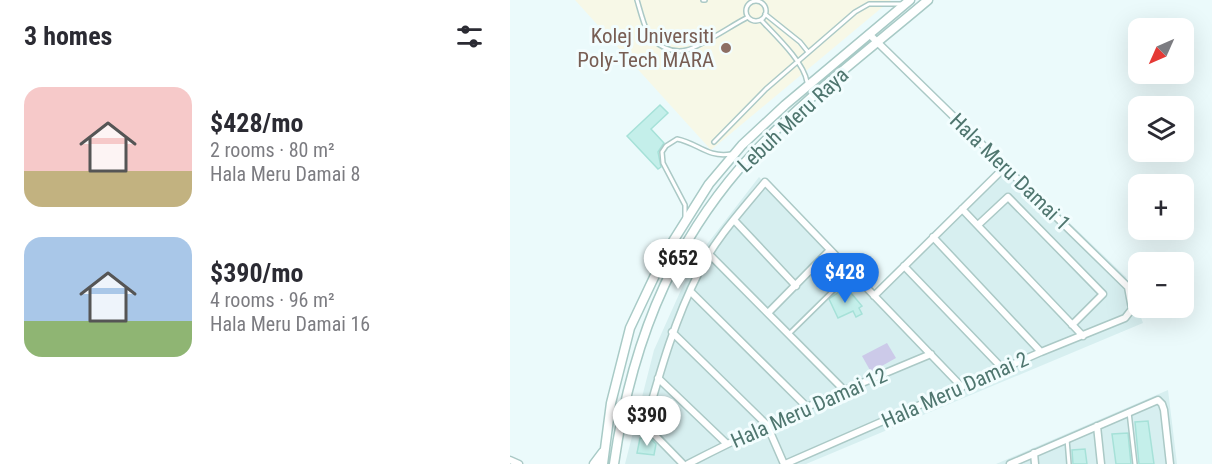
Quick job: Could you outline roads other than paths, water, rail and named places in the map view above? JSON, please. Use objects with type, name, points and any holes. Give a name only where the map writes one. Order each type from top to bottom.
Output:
[{"type":"main road","name":"Lebuh Meru Raya","points":[[614,463],[625,402],[644,333],[668,276],[695,228],[734,177],[773,133],[928,0]]},
{"type":"main road","name":"Lebuh Meru Raya","points":[[603,464],[611,404],[630,328],[665,254],[709,184],[735,154],[807,86],[907,2]]},
{"type":"main road","points":[[594,464],[605,449]]},
{"type":"street","name":"Hala Meru Damai 1","points":[[869,33],[1128,287],[1132,309],[1125,318]]},
{"type":"street","points":[[874,296],[1006,166]]},
{"type":"street","points":[[683,464],[645,425],[658,378],[672,332],[699,270],[734,220],[765,182],[962,387]]},
{"type":"street","points":[[978,225],[1008,197],[1103,294],[1072,325]]},
{"type":"street","points":[[962,209],[1083,336]]},
{"type":"street","points":[[734,220],[796,286]]},
{"type":"street","points":[[933,237],[1041,352]]},
{"type":"street","points":[[768,313],[830,250]]},
{"type":"street","points":[[710,255],[844,390]]},
{"type":"street","points":[[904,266],[1003,369]]},
{"type":"street","points":[[690,291],[807,407]]},
{"type":"street","name":"Hala Meru Damai 2","points":[[784,464],[1041,352],[1125,318]]},
{"type":"street","points":[[672,332],[767,425],[784,464]]},
{"type":"street","name":"Hala Meru Damai 12","points":[[688,464],[844,390],[931,354]]},
{"type":"street","points":[[658,378],[727,444]]},
{"type":"street","points":[[1010,464],[1158,400],[1162,404],[1170,464]]},
{"type":"street","points":[[1097,426],[1101,464]]},
{"type":"street","points":[[1034,453],[1035,464]]},
{"type":"street","points":[[510,460],[519,464]]},
{"type":"lane","points":[[637,0],[647,31],[663,47],[674,51],[687,50],[748,17],[761,20],[797,62],[806,75],[807,86]]},
{"type":"lane","points":[[745,0],[750,4]]},
{"type":"lane","points":[[750,4],[759,1],[764,5],[765,14],[761,20]]},
{"type":"lane","points":[[714,142],[797,62],[855,12],[869,4],[907,2]]},
{"type":"lane","points":[[748,17],[750,4]]},
{"type":"lane","points":[[765,14],[800,42],[808,52]]},
{"type":"lane","points":[[685,223],[685,205],[663,163],[662,152],[666,146],[677,139],[687,141],[707,153],[718,156],[735,154]]},
{"type":"lane","points":[[788,335],[852,272]]},
{"type":"lane","points":[[1129,412],[1135,464]]},
{"type":"lane","points":[[1067,439],[1069,464]]},
{"type":"place","name":"Kolej Universiti Poly-Tech MARA","points":[[726,48]]}]
